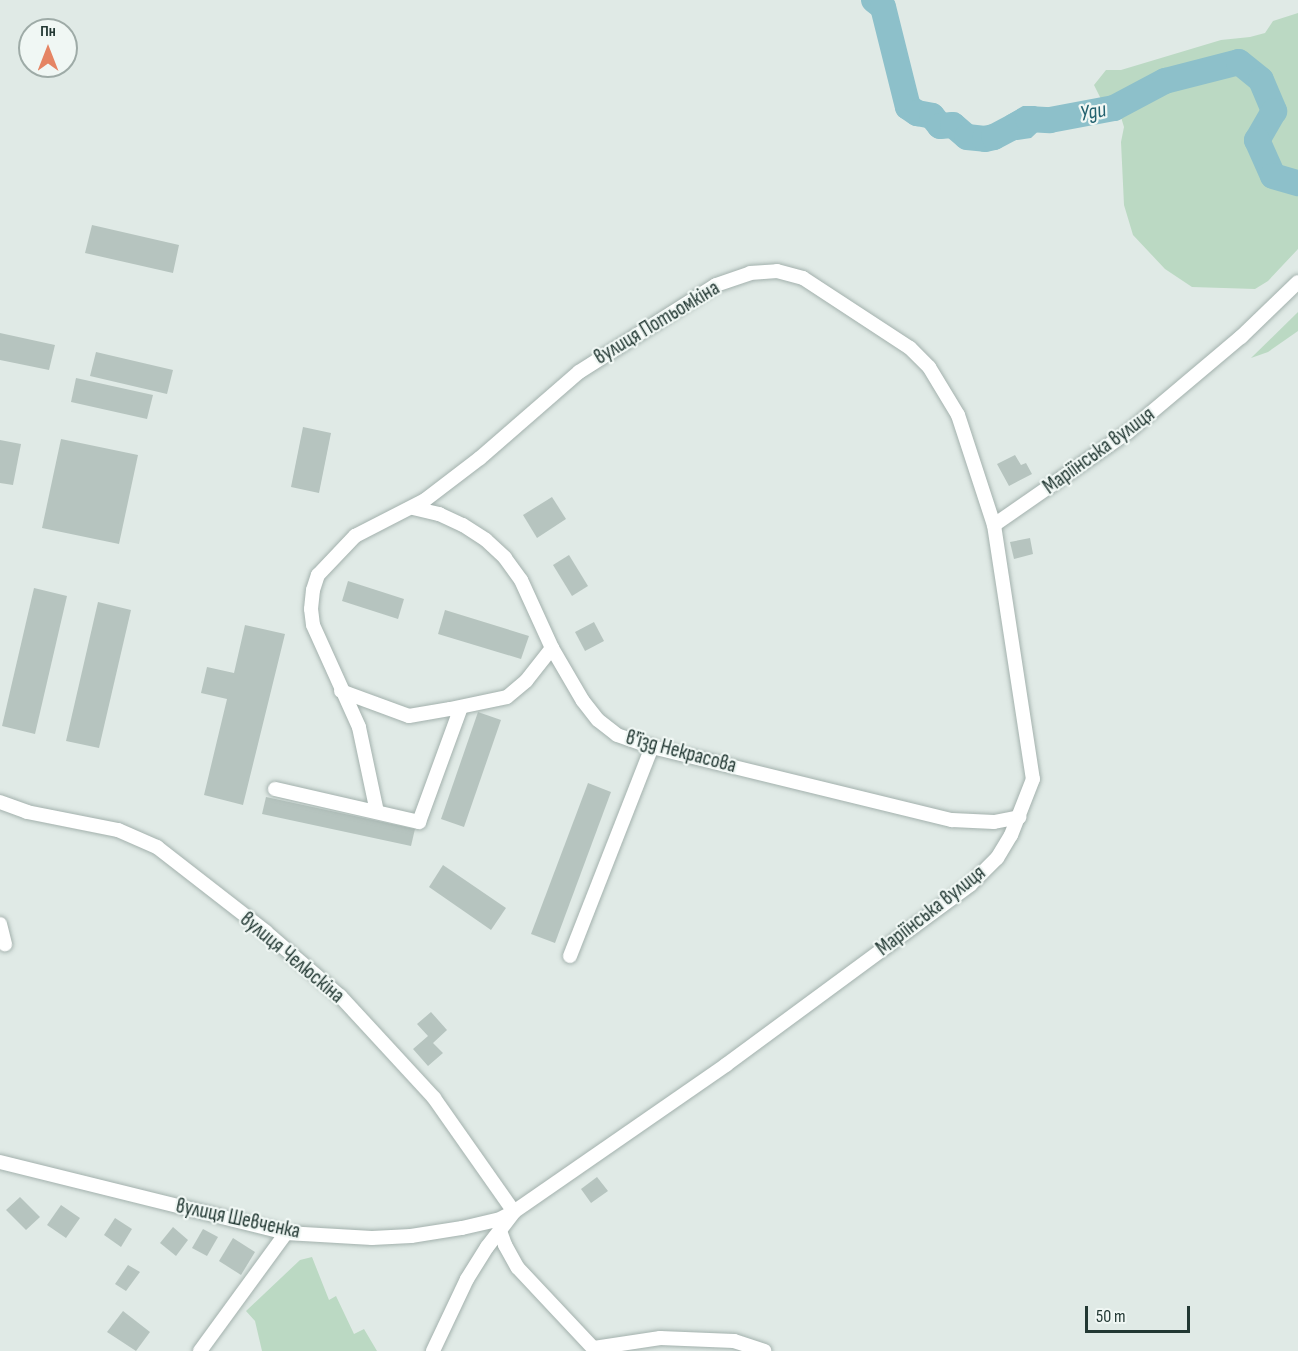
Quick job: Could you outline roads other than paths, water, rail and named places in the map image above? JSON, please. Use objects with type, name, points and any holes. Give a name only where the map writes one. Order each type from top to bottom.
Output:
[{"type":"street","name":"вулиця Потьомкіна","points":[[377,812],[359,727],[313,625],[313,590],[318,575],[355,536],[413,508],[480,458],[579,372],[716,285],[750,273],[777,271],[790,273],[815,284],[910,348],[929,367],[947,392],[958,415],[994,525]]},
{"type":"street","name":"Маріїнська вулиця","points":[[433,1351],[467,1279],[514,1212],[726,1065],[970,885],[997,858],[1020,817],[1033,778],[994,525],[1128,432],[1241,337],[1298,282]]},
{"type":"street","name":"в'їзд Некрасова","points":[[413,508],[439,514],[464,525],[486,540],[505,558],[521,580],[552,648],[583,700],[598,720],[617,735],[652,747],[952,820],[994,822],[1020,817]]},
{"type":"street","points":[[341,691],[410,716],[461,707],[507,697],[526,681],[552,648]]},
{"type":"street","points":[[275,789],[419,822],[461,707]]},
{"type":"street","points":[[570,956],[652,747]]},
{"type":"street","name":"вулиця Челюскіна","points":[[0,802],[50,818],[118,830],[157,847],[266,932],[340,996],[434,1098],[514,1212]]},
{"type":"street","points":[[0,924],[5,944]]},
{"type":"street","name":"вулиця Шевченка","points":[[0,1162],[286,1233],[372,1238],[411,1236],[498,1220],[514,1212]]},
{"type":"street","points":[[500,1231],[518,1268],[595,1350],[660,1338],[734,1341],[764,1351]]},
{"type":"street","points":[[200,1351],[286,1233]]},
{"type":"water","points":[[1023,106],[1035,106],[1049,112],[1050,120],[1031,138],[1010,141],[1004,137],[1000,125],[1006,116]]},
{"type":"waterway","name":"Уди","points":[[874,0],[883,7],[908,107],[917,113],[932,116],[940,126],[953,125],[967,137],[985,139],[994,137],[1028,119],[1050,120],[1114,108],[1165,81],[1239,62],[1261,80],[1274,111],[1257,140],[1273,176],[1298,183]]}]
